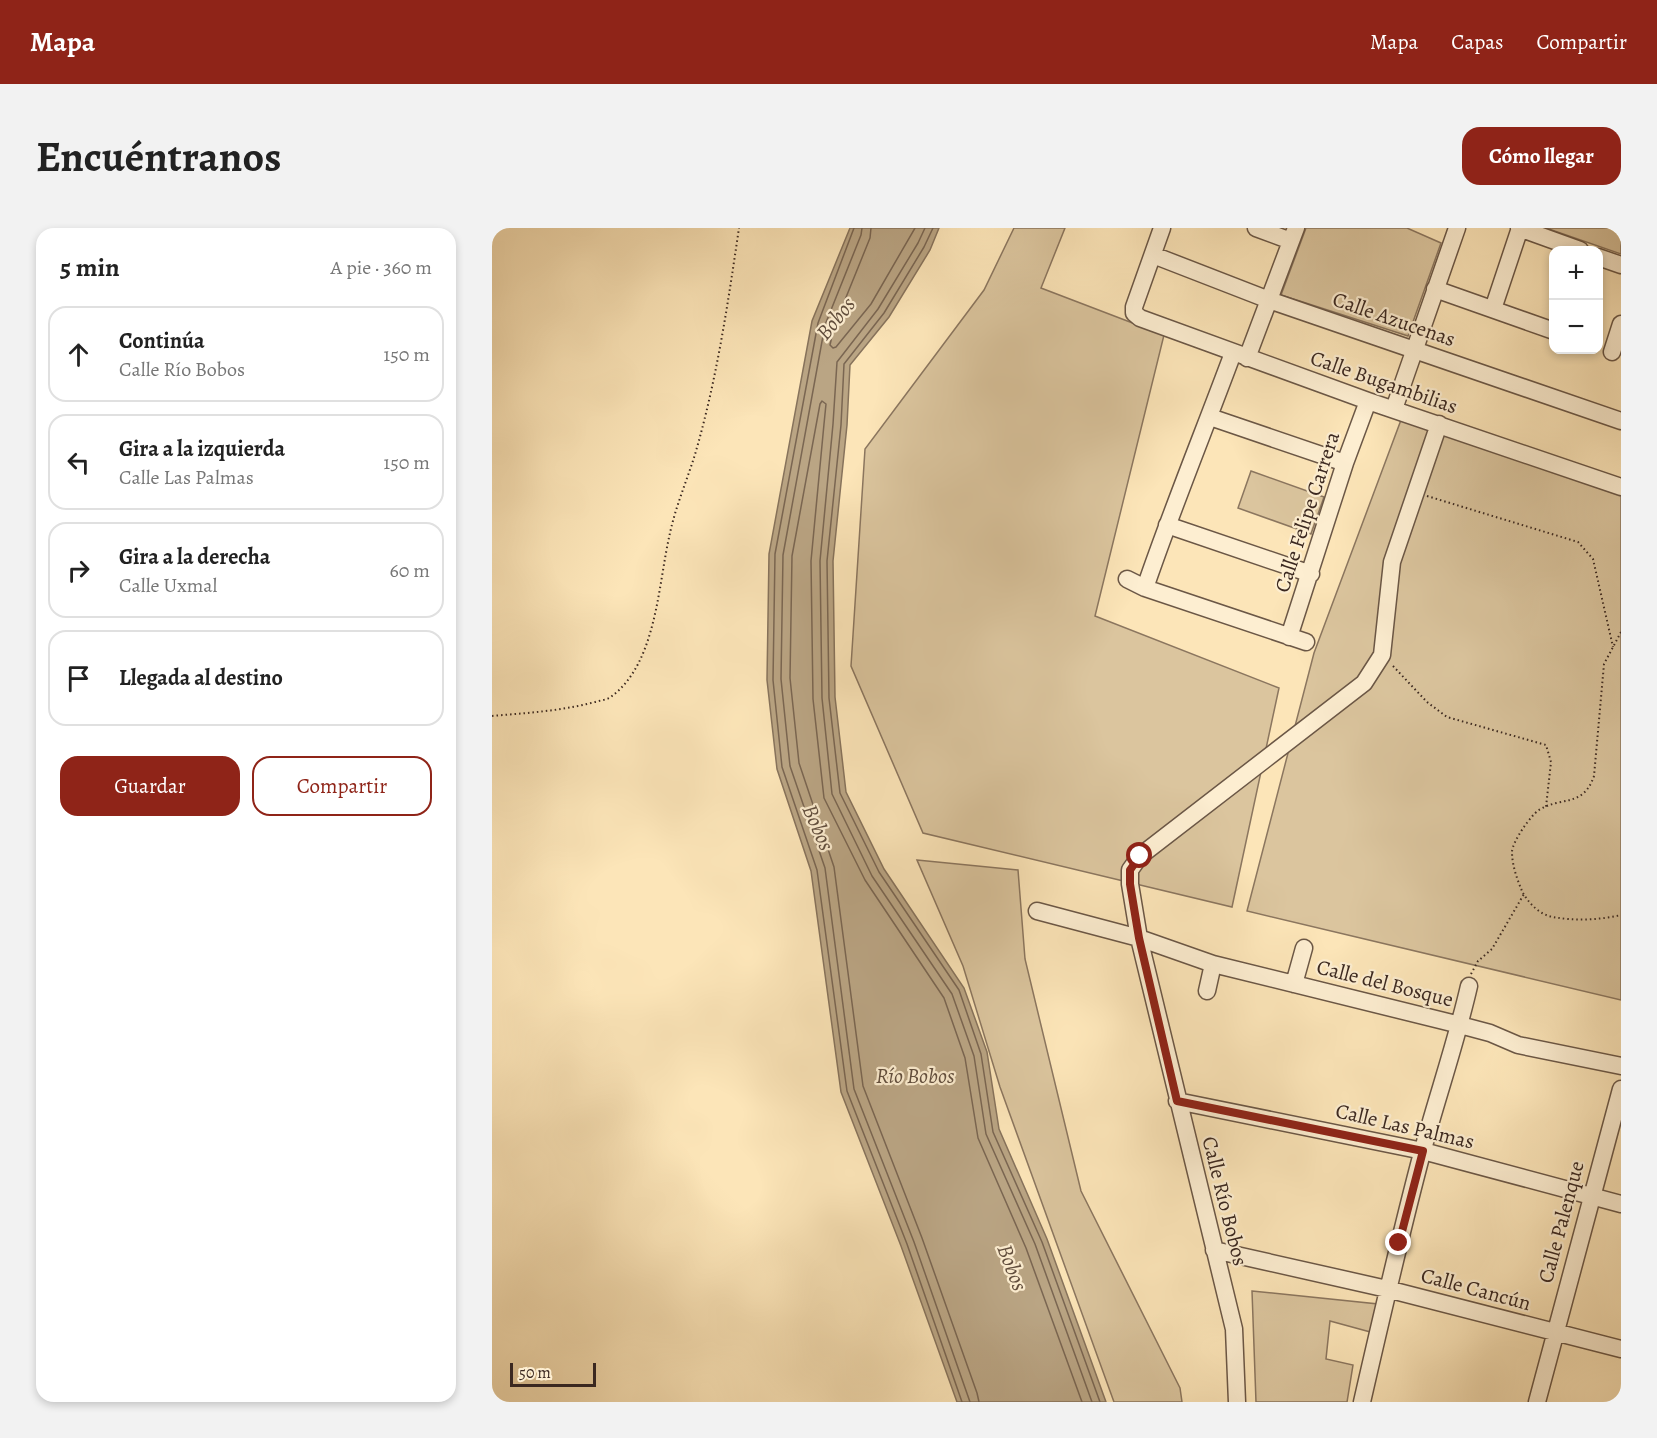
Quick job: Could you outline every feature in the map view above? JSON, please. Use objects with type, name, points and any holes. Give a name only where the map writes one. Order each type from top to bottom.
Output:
[{"type":"street","points":[[1153,255],[1162,228]]},
{"type":"street","points":[[1145,588],[1167,525],[1210,417],[1269,300],[1293,234],[1256,228]]},
{"type":"street","points":[[1394,409],[1457,228]]},
{"type":"street","points":[[1493,309],[1520,228],[1568,246]]},
{"type":"street","name":"Calle Azucenas","points":[[1153,255],[1269,300],[1621,421]]},
{"type":"street","name":"Calle Bugambilias","points":[[1153,255],[1134,313],[1140,318],[1368,401],[1621,487]]},
{"type":"street","points":[[1603,258],[1621,265]]},
{"type":"street","points":[[1435,289],[1549,329]]},
{"type":"street","points":[[1610,352],[1621,324]]},
{"type":"street","name":"Calle Felipe Carrera","points":[[1289,637],[1345,463],[1368,401]]},
{"type":"street","points":[[1210,417],[1345,463]]},
{"type":"street","points":[[1382,655],[1392,562],[1439,424]]},
{"type":"street","points":[[1167,525],[1311,574]]},
{"type":"street","points":[[1127,579],[1145,588],[1306,642]]},
{"type":"street","name":"Calle Río Bobos","points":[[1237,1402],[1234,1329],[1139,938],[1130,884],[1130,870],[1140,856],[1364,683],[1382,655]]},
{"type":"street","name":"Calle del Bosque","points":[[1037,910],[1139,938],[1213,964],[1460,1025],[1490,1033],[1518,1045],[1621,1066]]},
{"type":"street","points":[[1294,984],[1304,948]]},
{"type":"street","points":[[1207,991],[1213,964]]},
{"type":"street","points":[[1362,1402],[1387,1288],[1469,986]]},
{"type":"street","name":"Calle Palenque","points":[[1537,1402],[1621,1089]]},
{"type":"street","name":"Calle Las Palmas","points":[[1177,1101],[1423,1151],[1621,1203]]},
{"type":"street","name":"Calle Cancún","points":[[1214,1250],[1387,1288],[1621,1349]]},
{"type":"path","points":[[492,716],[570,708],[611,698],[633,677],[648,638],[670,531],[704,417],[730,288],[739,228]]},
{"type":"path","points":[[1416,493],[1578,542],[1593,559],[1613,647]]},
{"type":"path","points":[[1621,632],[1604,664],[1594,776],[1590,786],[1582,795],[1538,811],[1524,827],[1512,849],[1515,872],[1524,894],[1535,909],[1549,917],[1569,920],[1621,915]]},
{"type":"path","points":[[1382,655],[1428,702],[1447,717],[1546,745],[1551,762],[1546,807]]},
{"type":"path","points":[[1469,986],[1471,972],[1478,961],[1492,949],[1524,894]]},
{"type":"shaded area","points":[[1014,228],[1065,228],[1041,288],[1164,335],[1095,616],[1279,688],[1232,907],[923,833],[851,666],[865,449],[984,290]]},
{"type":"shaded area","points":[[1306,228],[1407,228],[1441,243],[1408,336],[1281,295]]},
{"type":"shaded area","points":[[1546,228],[1621,228],[1621,254]]},
{"type":"shaded area","points":[[1401,420],[1621,488],[1621,1000],[1247,911],[1314,653]]},
{"type":"shaded area","points":[[1251,471],[1324,497],[1311,534],[1238,508]]},
{"type":"shaded area","points":[[917,860],[1018,870],[1025,959],[1081,1191],[1180,1388],[1182,1402],[1114,1402],[1000,1087],[963,966]]},
{"type":"shaded area","points":[[1252,1291],[1378,1304],[1374,1333],[1330,1321],[1326,1359],[1353,1365],[1347,1402],[1256,1402]]},
{"type":"water","name":"Río Bobos","points":[[850,228],[939,228],[930,250],[889,317],[850,365],[847,425],[833,561],[835,697],[846,792],[884,869],[964,988],[987,1052],[999,1129],[1047,1239],[1106,1402],[957,1402],[901,1246],[841,1092],[811,871],[777,769],[767,680],[769,554],[812,321]]},
{"type":"route","points":[[1140,856],[1130,870],[1130,884],[1139,938],[1177,1101],[1423,1151],[1399,1243]]},
{"type":"water label","name":"Bobos","points":[[835,318]]},
{"type":"water label","name":"Bobos","points":[[819,827]]},
{"type":"water label","name":"Bobos","points":[[1013,1267]]}]
